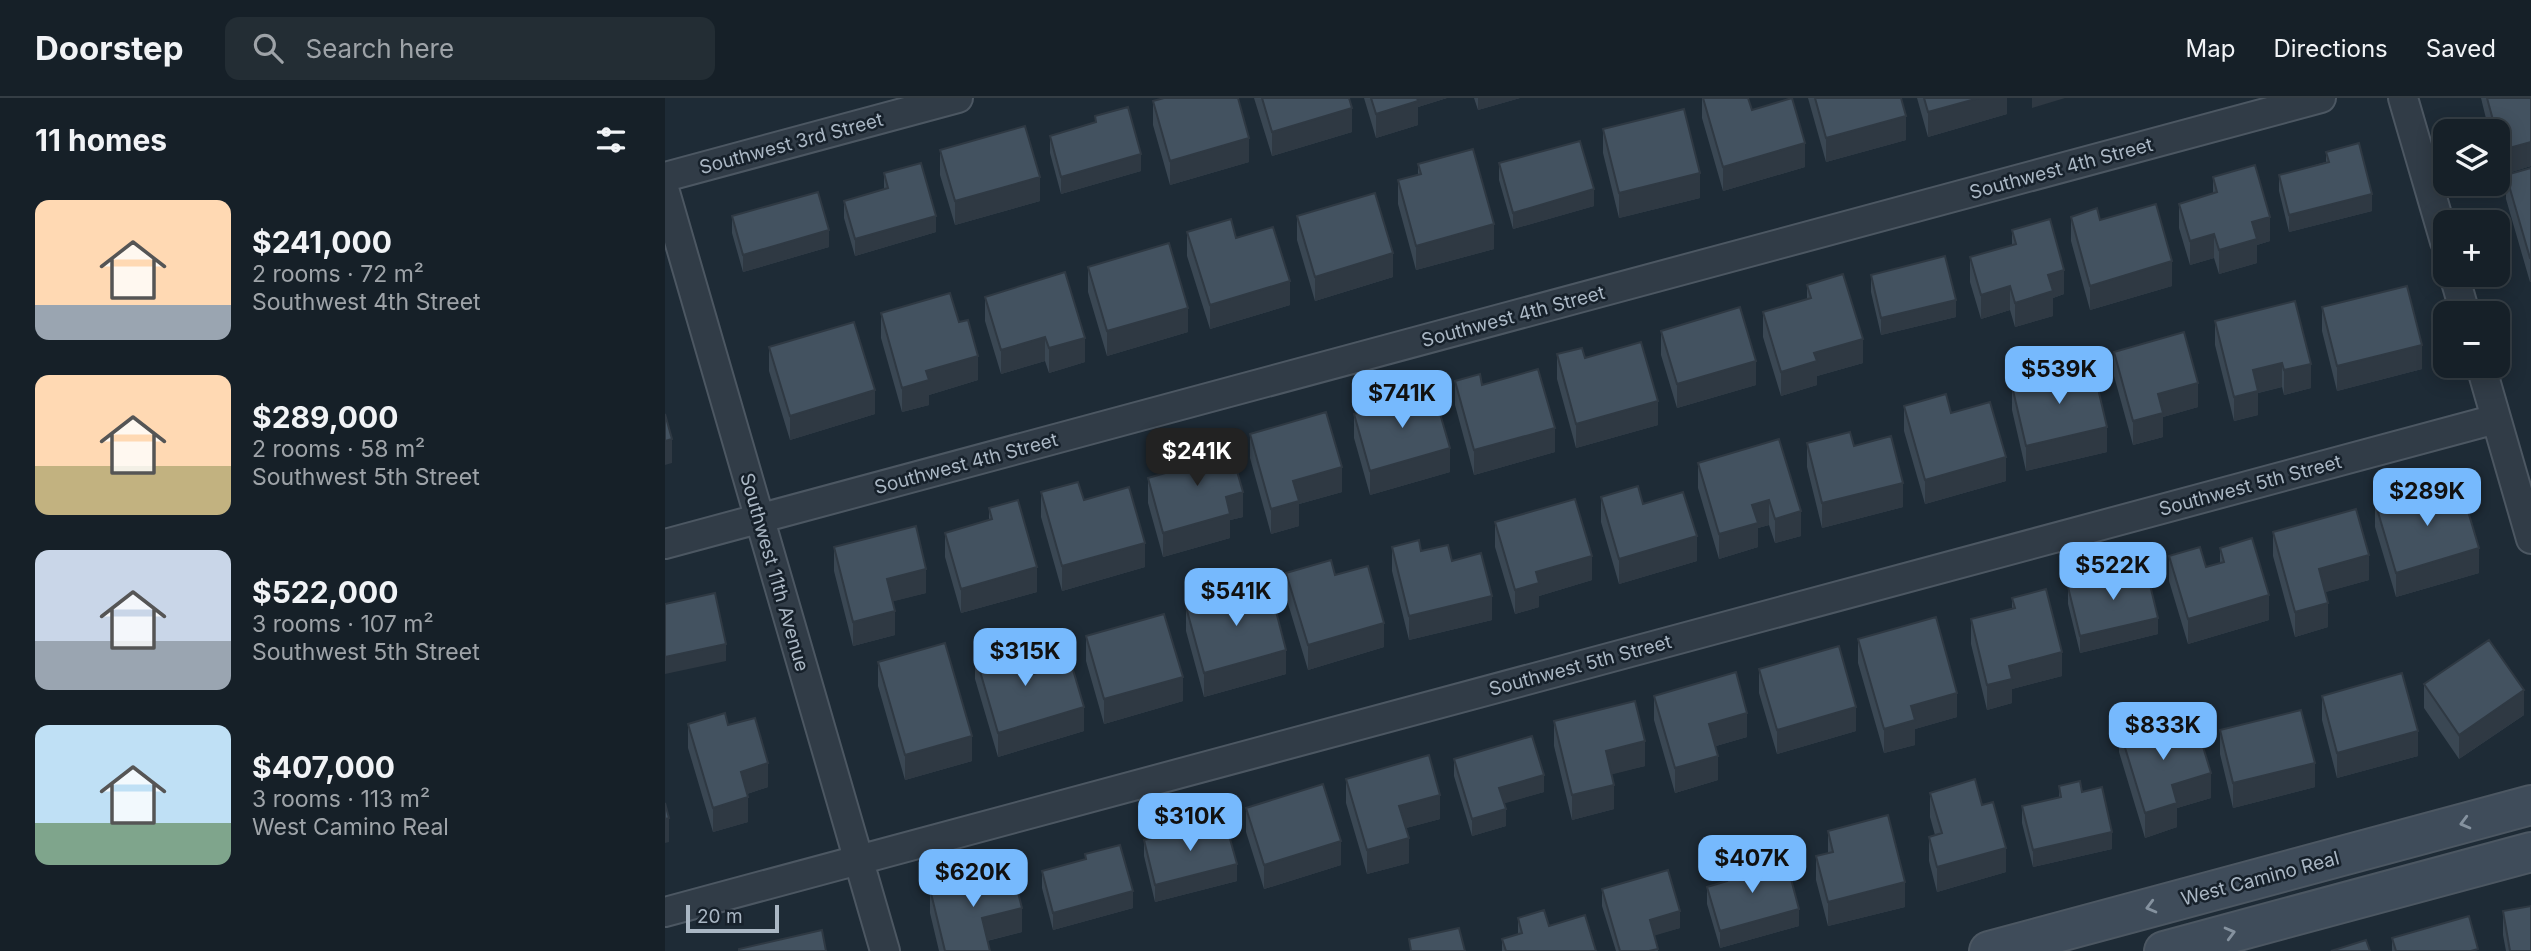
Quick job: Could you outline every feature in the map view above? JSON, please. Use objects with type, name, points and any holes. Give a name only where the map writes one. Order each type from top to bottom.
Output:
[{"type":"street","name":"Southwest 3rd Street","points":[[665,177],[958,98]]},
{"type":"street","name":"Southwest 4th Street","points":[[665,544],[2321,98]]},
{"type":"street","points":[[2403,98],[2436,210]]},
{"type":"street","name":"Southwest 11th Avenue","points":[[665,192],[885,951]]},
{"type":"street","points":[[2484,378],[2531,539]]},
{"type":"street","name":"Southwest 5th Street","points":[[665,912],[2496,418]]},
{"type":"street","name":"West Camino Real","points":[[1989,951],[2531,805]]},
{"type":"street","points":[[2164,951],[2531,852]]},
{"type":"building","points":[[1164,98],[1238,98],[1249,138],[1170,161],[1153,101]]},
{"type":"building","points":[[1262,98],[1349,98],[1352,108],[1272,132]]},
{"type":"building","points":[[1371,98],[1417,98],[1418,101],[1376,114]]},
{"type":"building","points":[[1703,98],[1748,98],[1752,110],[1792,98],[1805,143],[1723,167]]},
{"type":"building","points":[[1815,98],[1901,98],[1906,116],[1826,138]]},
{"type":"building","points":[[1924,98],[1979,98],[1928,112]]},
{"type":"building","points":[[2487,98],[2531,98],[2531,142],[2510,148],[2510,119],[2493,119]]},
{"type":"building","points":[[1128,107],[1141,154],[1061,177],[1050,136],[1096,122],[1095,116]]},
{"type":"building","points":[[1684,109],[1700,173],[1619,193],[1603,129]]},
{"type":"building","points":[[1025,126],[1040,177],[955,201],[940,150]]},
{"type":"building","points":[[1580,141],[1594,189],[1513,213],[1499,163]]},
{"type":"building","points":[[2359,143],[2372,194],[2289,215],[2279,175],[2329,162],[2326,152]]},
{"type":"building","points":[[1473,149],[1494,224],[1416,246],[1398,180],[1421,174],[1418,164]]},
{"type":"building","points":[[921,163],[936,216],[855,239],[844,201],[888,188],[884,173]]},
{"type":"building","points":[[2255,165],[2270,217],[2252,222],[2257,239],[2219,250],[2214,234],[2190,241],[2179,204],[2217,192],[2213,177]]},
{"type":"building","points":[[2531,168],[2531,258],[2510,189],[2510,174]]},
{"type":"building","points":[[818,192],[829,230],[743,255],[732,216]]},
{"type":"building","points":[[1375,193],[1393,253],[1315,277],[1297,216]]},
{"type":"building","points":[[2156,204],[2172,261],[2090,286],[2071,217],[2097,208],[2100,220]]},
{"type":"building","points":[[1231,219],[1236,238],[1273,227],[1290,281],[1210,305],[1187,232]]},
{"type":"building","points":[[2050,219],[2064,270],[2048,275],[2053,291],[2015,303],[2010,286],[1981,295],[1970,257],[2016,244],[2012,230]]},
{"type":"building","points":[[1169,243],[1188,308],[1107,331],[1088,267]]},
{"type":"building","points":[[1945,256],[1956,300],[1881,318],[1871,275]]},
{"type":"building","points":[[1065,272],[1085,338],[1049,348],[1045,337],[1001,350],[985,297]]},
{"type":"building","points":[[1843,274],[1863,339],[1814,353],[1817,361],[1781,372],[1763,312],[1811,298],[1807,285]]},
{"type":"building","points":[[2407,286],[2422,345],[2337,366],[2322,307]]},
{"type":"building","points":[[950,293],[959,322],[968,320],[978,356],[926,371],[929,380],[902,388],[881,313]]},
{"type":"building","points":[[2295,301],[2311,364],[2284,370],[2282,363],[2253,370],[2258,391],[2234,397],[2215,321]]},
{"type":"building","points":[[1740,307],[1756,361],[1677,384],[1661,331]]},
{"type":"building","points":[[854,322],[875,390],[790,416],[769,347]]},
{"type":"building","points":[[2184,332],[2198,383],[2158,394],[2163,413],[2133,421],[2114,352]]},
{"type":"building","points":[[1641,342],[1658,401],[1576,424],[1557,354],[1582,348],[1585,358]]},
{"type":"building","points":[[2093,367],[2107,427],[2026,446],[2012,386]]},
{"type":"building","points":[[1538,369],[1555,428],[1474,450],[1455,381],[1480,374],[1482,385]]},
{"type":"building","points":[[1432,386],[1450,448],[1370,471],[1354,414],[1403,399],[1401,395]]},
{"type":"building","points":[[1946,394],[1951,413],[1990,402],[2006,457],[1925,480],[1904,406]]},
{"type":"building","points":[[1326,412],[1342,467],[1293,481],[1299,501],[1271,509],[1250,434]]},
{"type":"building","points":[[665,414],[672,439],[665,441]]},
{"type":"building","points":[[1850,432],[1854,446],[1891,436],[1903,483],[1822,503],[1807,443]]},
{"type":"building","points":[[1779,439],[1801,511],[1775,519],[1769,500],[1752,505],[1758,523],[1719,534],[1698,463]]},
{"type":"building","points":[[1228,440],[1243,492],[1226,497],[1230,514],[1163,533],[1148,478],[1193,465],[1189,451]]},
{"type":"building","points":[[2459,481],[2479,548],[2396,573],[2375,502],[2399,495],[2403,507],[2431,499],[2428,489]]},
{"type":"building","points":[[1078,482],[1084,500],[1129,487],[1145,543],[1062,566],[1041,492]]},
{"type":"building","points":[[1638,486],[1643,504],[1683,492],[1697,536],[1619,559],[1601,497]]},
{"type":"building","points":[[1575,499],[1592,556],[1536,572],[1539,583],[1515,590],[1495,522]]},
{"type":"building","points":[[1018,500],[1037,567],[961,589],[945,533],[992,519],[989,508]]},
{"type":"building","points":[[2356,509],[2369,555],[2319,569],[2328,603],[2295,612],[2273,532]]},
{"type":"building","points":[[916,526],[926,569],[887,579],[895,611],[853,622],[834,547]]},
{"type":"building","points":[[2252,538],[2269,595],[2188,619],[2169,556],[2200,547],[2206,567],[2224,562],[2220,548]]},
{"type":"building","points":[[1419,540],[1421,551],[1448,545],[1452,561],[1481,553],[1492,596],[1409,616],[1392,547]]},
{"type":"building","points":[[1331,560],[1335,575],[1368,566],[1384,623],[1308,645],[1286,573]]},
{"type":"building","points":[[2146,568],[2158,618],[2080,636],[2068,587]]},
{"type":"building","points":[[1269,584],[1286,650],[1204,673],[1186,607]]},
{"type":"building","points":[[2046,589],[2062,652],[2009,666],[2012,679],[1987,685],[1971,619],[2015,608],[2012,598]]},
{"type":"building","points":[[715,593],[726,644],[665,657],[665,604]]},
{"type":"building","points":[[1164,614],[1183,677],[1104,699],[1086,636]]},
{"type":"building","points":[[1936,617],[1957,693],[1911,706],[1915,720],[1884,729],[1858,639]]},
{"type":"building","points":[[2489,640],[2524,690],[2459,735],[2424,684]]},
{"type":"building","points":[[1020,641],[1030,675],[1071,663],[1084,707],[998,733],[975,654]]},
{"type":"building","points":[[945,643],[972,736],[905,755],[878,662]]},
{"type":"building","points":[[1839,646],[1856,707],[1777,730],[1759,669]]},
{"type":"building","points":[[1736,672],[1747,713],[1709,724],[1718,756],[1675,768],[1654,696]]},
{"type":"building","points":[[2402,673],[2418,731],[2337,753],[2322,696]]},
{"type":"building","points":[[1635,701],[1645,741],[1606,751],[1614,785],[1572,795],[1554,721]]},
{"type":"building","points":[[2301,710],[2315,763],[2233,783],[2220,730]]},
{"type":"building","points":[[725,713],[728,725],[755,718],[768,763],[741,772],[748,797],[713,808],[688,724]]},
{"type":"building","points":[[2151,718],[2157,740],[2197,727],[2211,773],[2172,785],[2177,803],[2145,813],[2119,728]]},
{"type":"building","points":[[1532,736],[1544,775],[1499,788],[1506,809],[1472,819],[1454,759]]},
{"type":"building","points":[[1429,755],[1440,795],[1399,806],[1409,838],[1367,850],[1346,779]]},
{"type":"building","points":[[1975,779],[1982,805],[1993,802],[2006,848],[1937,867],[1929,837],[1942,833],[1930,793]]},
{"type":"building","points":[[2080,781],[2082,792],[2102,787],[2112,832],[2033,850],[2022,806],[2061,797],[2059,786]]},
{"type":"building","points":[[1323,784],[1341,841],[1264,865],[1246,808]]},
{"type":"building","points":[[665,803],[669,818],[665,819]]},
{"type":"building","points":[[1888,815],[1905,882],[1828,902],[1816,856],[1833,852],[1828,831]]},
{"type":"building","points":[[1225,821],[1237,864],[1155,885],[1144,840]]},
{"type":"building","points":[[1120,845],[1133,891],[1053,913],[1042,871],[1086,859],[1085,854]]},
{"type":"building","points":[[1751,861],[1755,874],[1787,864],[1799,909],[1720,931],[1707,887],[1727,881],[1723,869]]},
{"type":"building","points":[[1012,869],[1022,908],[982,918],[990,951],[945,951],[930,889]]},
{"type":"building","points":[[1668,870],[1680,911],[1650,920],[1658,949],[1620,951],[1602,889]]},
{"type":"building","points":[[2531,906],[2531,951],[2510,951],[2503,911]]},
{"type":"building","points":[[1544,910],[1549,926],[1585,915],[1596,951],[1506,951],[1502,939],[1522,933],[1518,918]]},
{"type":"building","points":[[2469,916],[2478,949],[2396,951],[2392,938]]},
{"type":"building","points":[[1459,928],[1465,951],[1411,951],[1409,939]]},
{"type":"building","points":[[822,930],[826,951],[739,951],[739,949]]},
{"type":"building","points":[[2366,940],[2370,951],[2331,951]]}]
